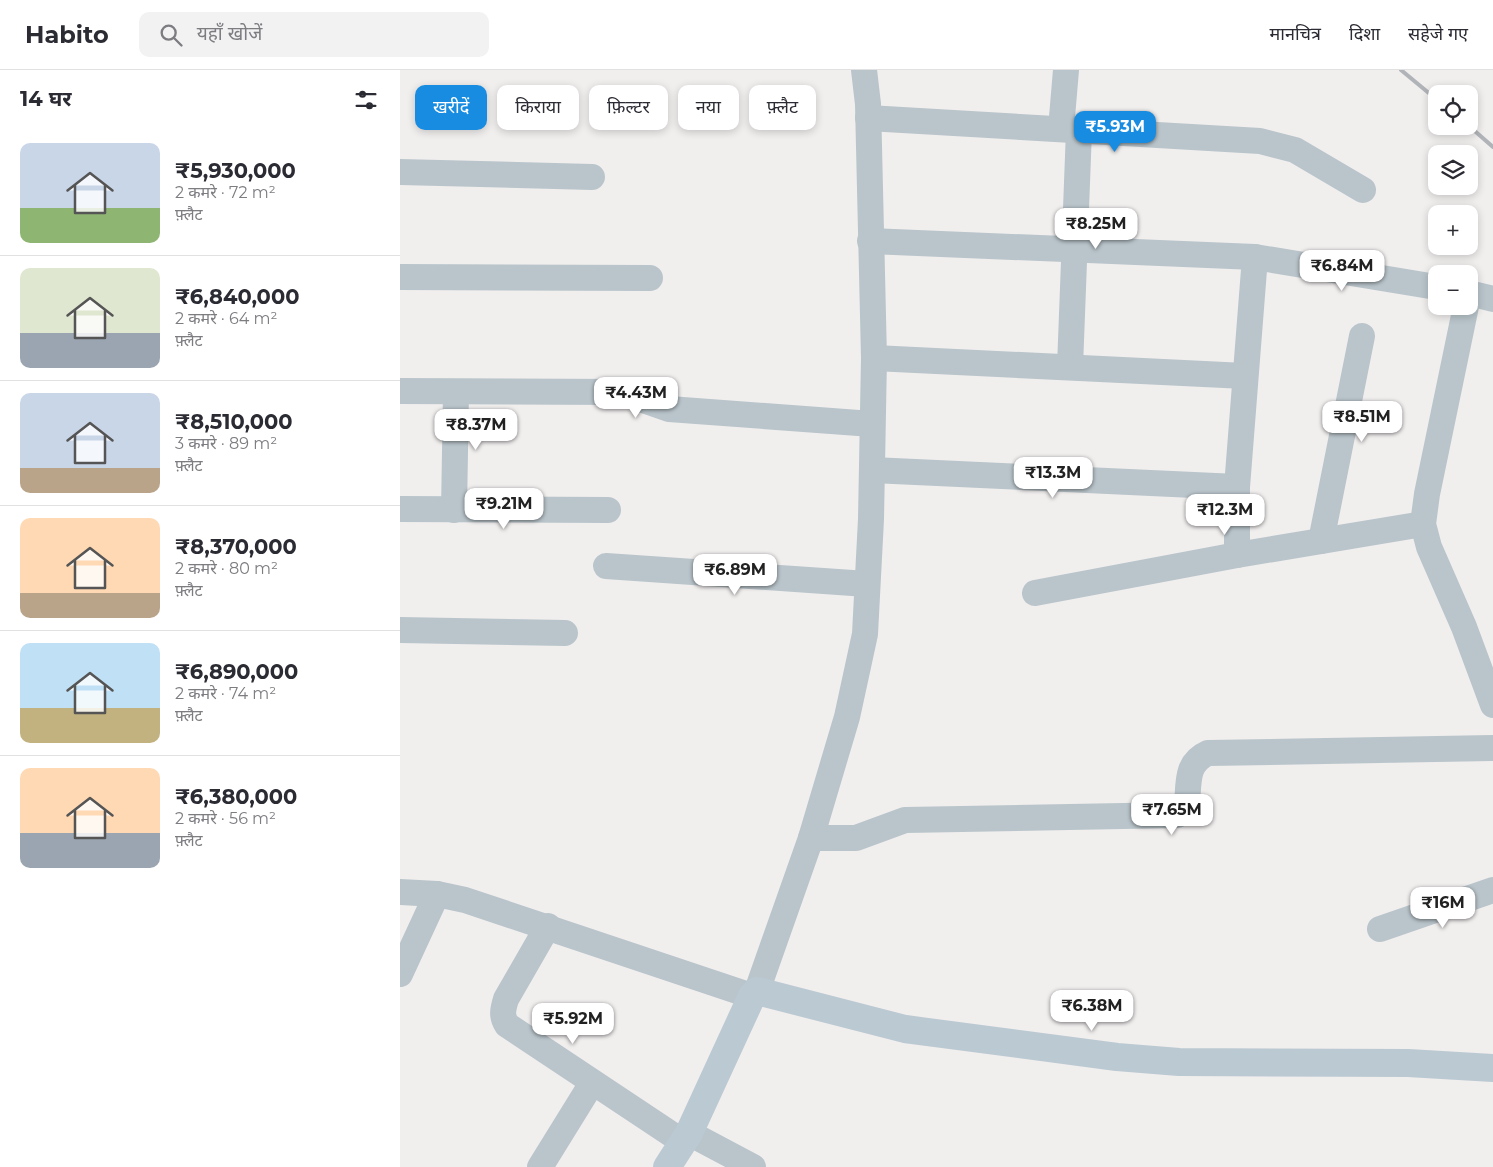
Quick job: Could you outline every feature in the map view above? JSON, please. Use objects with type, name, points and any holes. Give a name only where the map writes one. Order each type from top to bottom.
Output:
[{"type":"street","points":[[667,1167],[686,1138],[755,993],[811,838],[859,670],[865,634],[872,470],[874,358],[868,118],[864,70]]},
{"type":"street","points":[[1066,70],[1076,249],[1070,367]]},
{"type":"street","points":[[868,118],[1260,141],[1282,145],[1295,150],[1363,190]]},
{"type":"street","points":[[400,172],[592,177]]},
{"type":"street","points":[[870,241],[1255,256],[1428,286]]},
{"type":"street","points":[[1237,555],[1236,487],[1255,256]]},
{"type":"street","points":[[400,277],[650,278]]},
{"type":"street","points":[[1478,296],[1493,300]]},
{"type":"street","points":[[1464,315],[1427,494],[1423,524],[1429,547],[1464,627],[1493,705]]},
{"type":"street","points":[[1321,541],[1362,336]]},
{"type":"street","points":[[874,358],[1245,376]]},
{"type":"street","points":[[400,391],[620,392],[641,398],[662,408],[872,424]]},
{"type":"street","points":[[454,510],[456,392]]},
{"type":"street","points":[[872,470],[1236,487]]},
{"type":"street","points":[[400,509],[608,510]]},
{"type":"street","points":[[1035,593],[1237,555],[1423,524]]},
{"type":"street","points":[[606,566],[867,584]]},
{"type":"street","points":[[400,630],[565,633]]},
{"type":"street","points":[[811,838],[856,838],[905,820],[1177,815],[1187,806],[1191,768],[1194,761],[1208,753],[1493,748]]},
{"type":"street","points":[[1380,929],[1493,890]]},
{"type":"street","points":[[400,892],[437,894],[465,900],[755,993],[905,1029],[1178,1062],[1408,1063],[1493,1068]]},
{"type":"street","points":[[400,974],[437,894]]},
{"type":"street","points":[[548,926],[506,999],[503,1019],[507,1025],[592,1083],[686,1138],[753,1167]]},
{"type":"street","points":[[540,1167],[592,1083]]},
{"type":"railway","points":[[1401,70],[1428,92]]},
{"type":"railway","points":[[1478,134],[1493,147]]}]
